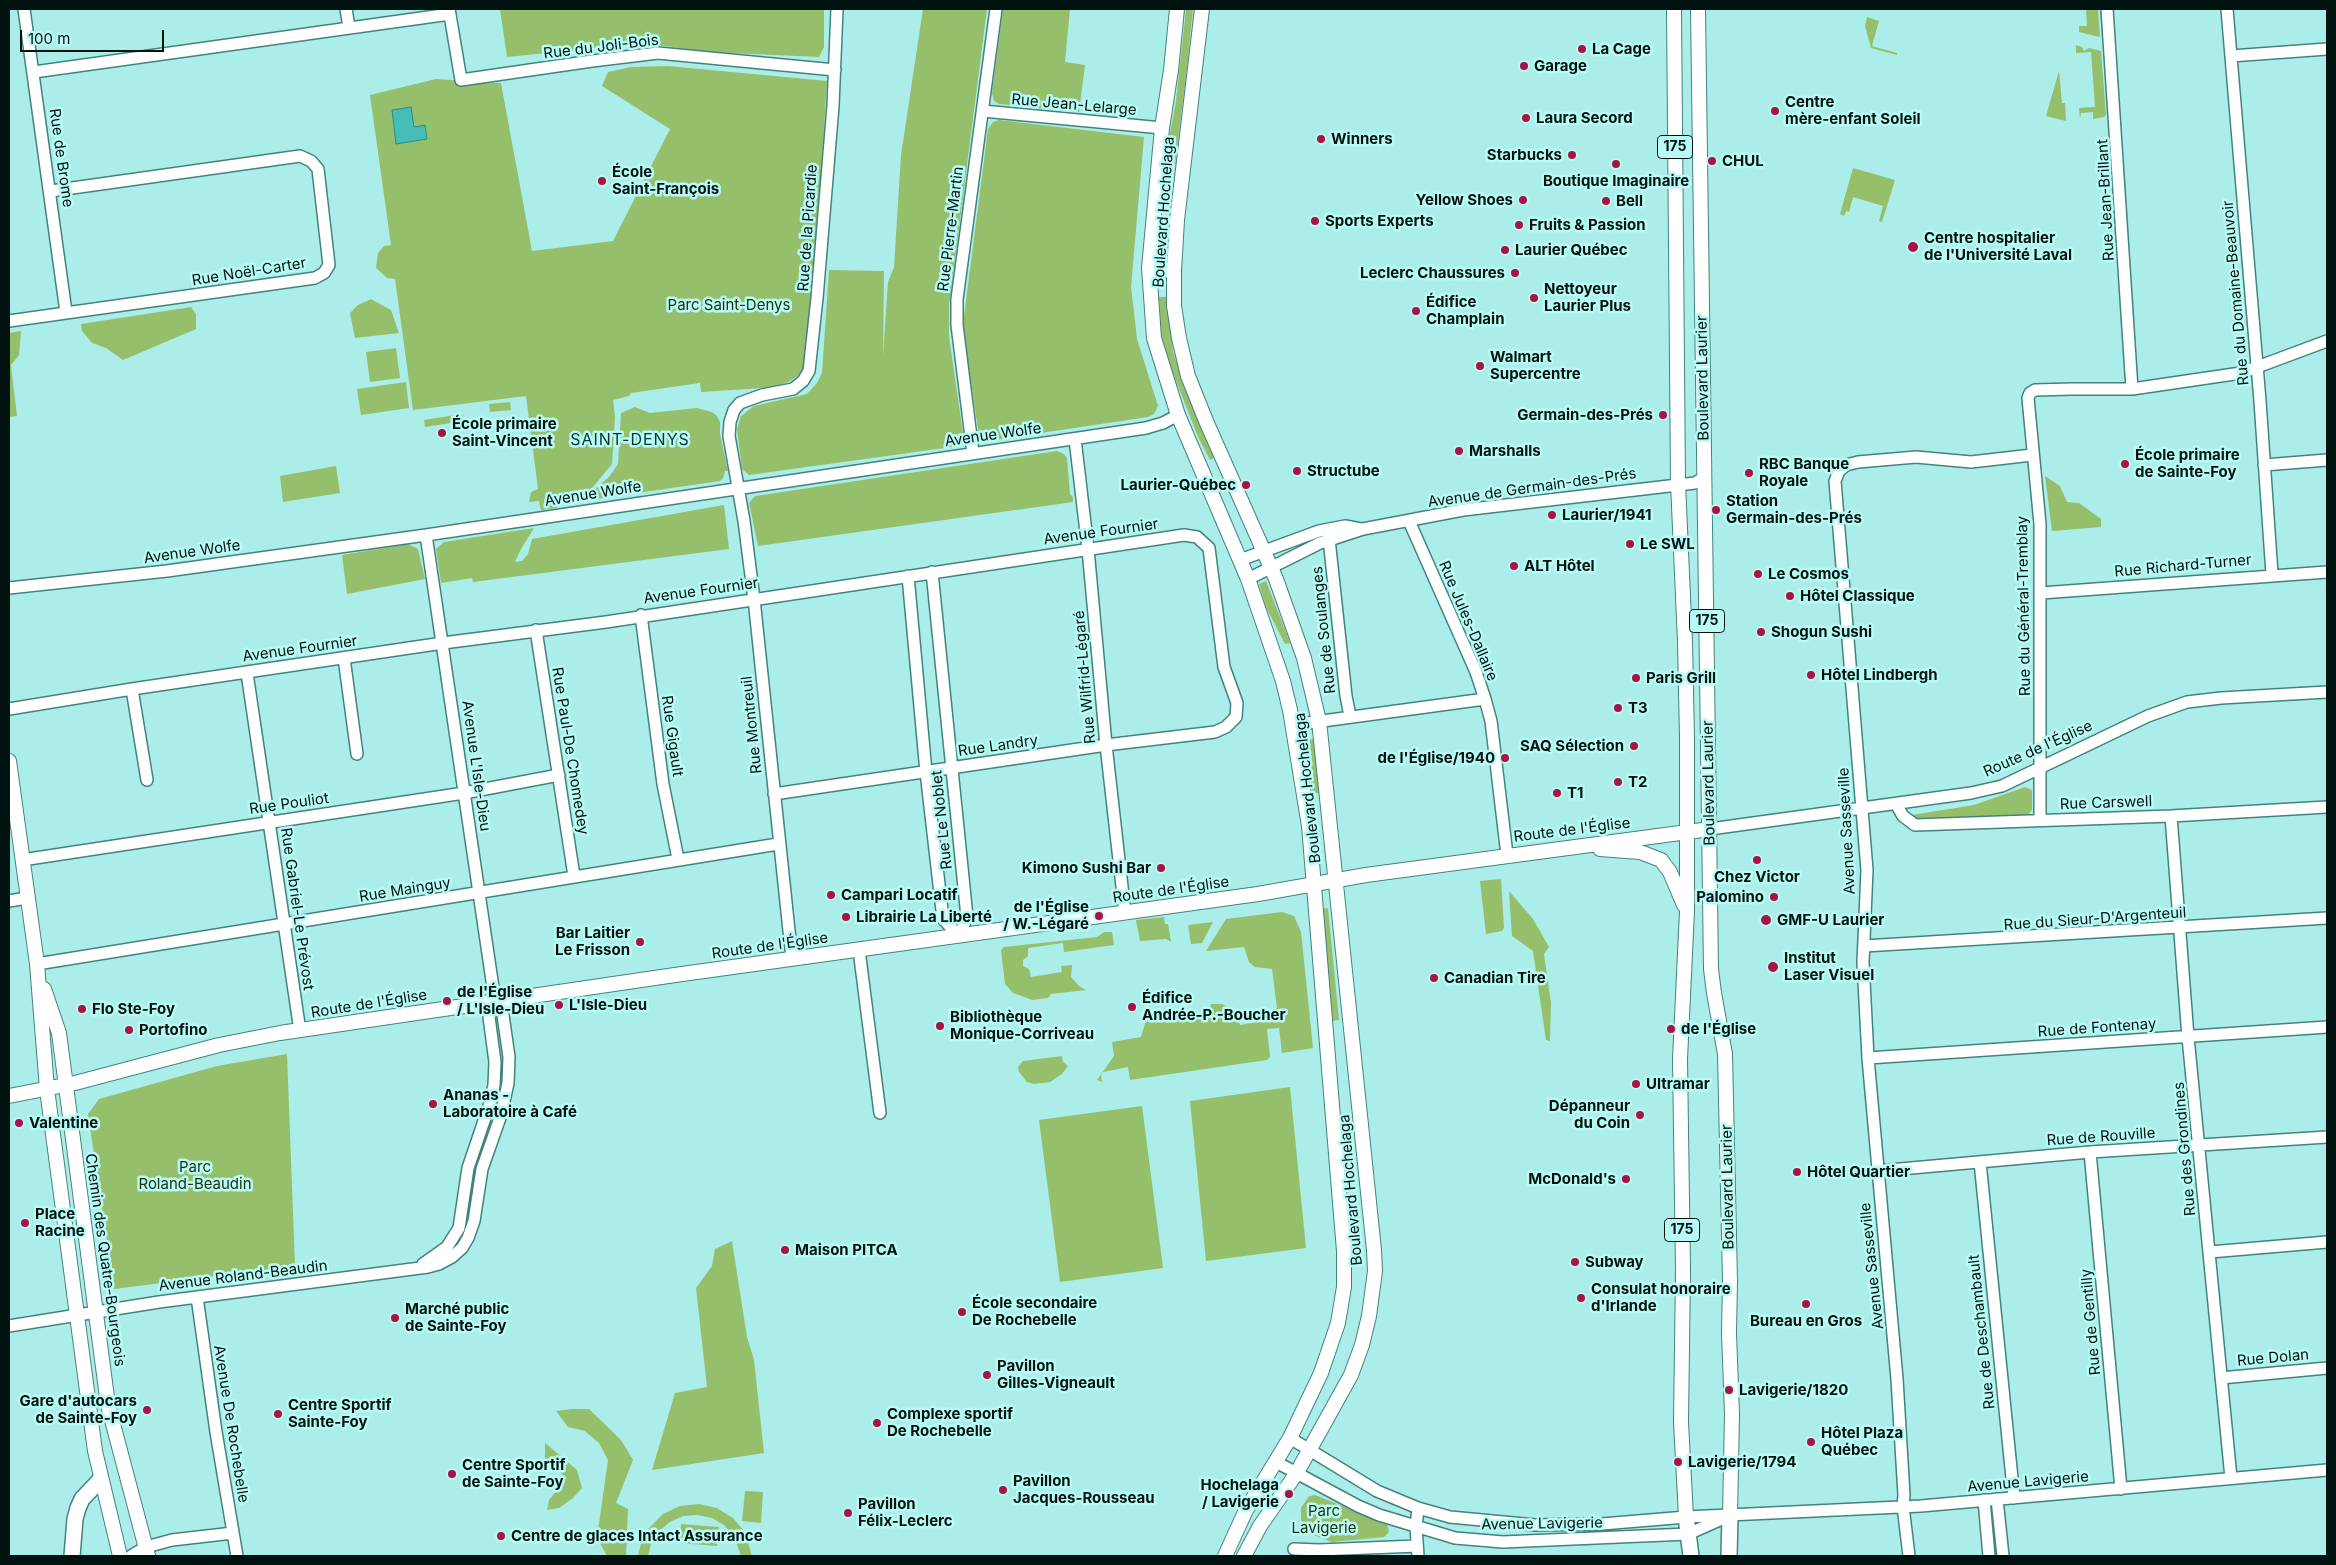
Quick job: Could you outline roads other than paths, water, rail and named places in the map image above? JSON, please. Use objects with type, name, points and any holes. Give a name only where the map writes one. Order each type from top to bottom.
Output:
[{"type":"highway","points":[[72,1556],[74,1519],[78,1508],[82,1499],[100,1480]]},
{"type":"highway","name":"Boulevard Laurier","points":[[1729,1556],[1730,1516]]},
{"type":"highway","name":"Boulevard Laurier","points":[[1686,1517],[1691,1556]]},
{"type":"main road","name":"Boulevard Hochelaga","points":[[1176,9],[1171,70],[1162,128],[1149,268],[1154,338],[1178,415],[1248,579],[1283,681],[1293,725],[1309,826],[1342,1209],[1344,1288],[1338,1323],[1330,1349],[1290,1438],[1246,1510],[1224,1556]]},
{"type":"main road","name":"Boulevard Hochelaga","points":[[1202,9],[1199,51],[1186,133],[1174,271],[1174,306],[1178,338],[1186,370],[1234,488],[1271,567],[1304,658],[1320,721],[1334,881],[1356,1065],[1374,1271],[1369,1316],[1360,1352],[1351,1376],[1296,1474],[1260,1526],[1244,1556]]},
{"type":"main road","name":"Boulevard Laurier","points":[[1674,9],[1678,483],[1686,642],[1687,911],[1680,1059],[1683,1271],[1681,1422],[1686,1517]]},
{"type":"main road","name":"Boulevard Laurier","points":[[1698,9],[1712,969],[1714,993],[1725,1054],[1730,1281],[1728,1333],[1732,1414],[1730,1516]]},
{"type":"main road","points":[[1149,268],[1174,271]]},
{"type":"main road","name":"Chemin des Quatre-Bourgeois","points":[[9,761],[10,786],[37,965],[47,1090],[95,1456],[120,1556]]},
{"type":"main road","name":"Route de l'Église","points":[[9,1096],[47,1090],[219,1045],[300,1031],[495,1001],[1125,913],[1508,855],[1710,829]]},
{"type":"main road","points":[[1572,847],[1640,852],[1661,860],[1670,872],[1687,911]]},
{"type":"main road","name":"Chemin des Quatre-Bourgeois","points":[[37,965],[59,1033],[108,1406],[147,1552]]},
{"type":"street","name":"Rue de Brome","points":[[24,9],[66,312]]},
{"type":"street","points":[[346,9],[349,27]]},
{"type":"street","name":"Rue de la Picardie","points":[[738,487],[729,436],[730,422],[734,410],[746,400],[793,389],[803,381],[809,371],[817,298],[835,70],[837,9]]},
{"type":"street","name":"Rue Pierre-Martin","points":[[973,453],[957,325],[957,299],[996,9]]},
{"type":"street","name":"Rue Jean-Brillant","points":[[2107,9],[2132,389]]},
{"type":"street","name":"Rue du Domaine-Beauvoir","points":[[2227,9],[2272,574]]},
{"type":"street","points":[[34,72],[449,11]]},
{"type":"street","name":"Rue du Joli-Bois","points":[[449,11],[461,80],[592,60],[658,53],[835,70]]},
{"type":"street","points":[[2231,56],[2327,49]]},
{"type":"street","name":"Rue Jean-Lelarge","points":[[983,111],[1162,128]]},
{"type":"street","name":"Rue Noël-Carter","points":[[9,320],[305,280],[315,278],[324,273],[329,265],[318,169],[311,161],[300,156],[50,192]]},
{"type":"street","points":[[2132,389],[2241,374],[2327,341]]},
{"type":"street","name":"Rue du Général-Tremblay","points":[[2040,820],[2040,524],[2028,398],[2030,393],[2036,390],[2132,389]]},
{"type":"street","name":"Avenue Wolfe","points":[[9,588],[167,570],[426,535],[738,487],[1075,439],[1146,428],[1164,423],[1178,415]]},
{"type":"street","name":"Rue Wilfrid-Légaré","points":[[1075,439],[1125,913]]},
{"type":"street","name":"Avenue Sasseville","points":[[1909,1556],[1903,1506],[1904,1494],[1897,1379],[1868,1058],[1863,962],[1867,870],[1835,481],[1839,471],[1846,465],[1858,462],[1898,457],[1916,457],[1971,462],[2032,454]]},
{"type":"street","points":[[2264,465],[2327,460]]},
{"type":"street","name":"Avenue de Germain-des-Prés","points":[[1248,579],[1329,540],[1363,529],[1463,510],[1678,483],[1694,483],[1704,477]]},
{"type":"street","name":"Rue Montreuil","points":[[738,487],[754,599],[778,844],[792,960]]},
{"type":"street","name":"Rue Jules-Dallaire","points":[[1409,521],[1476,672],[1485,699],[1491,721],[1508,855]]},
{"type":"street","name":"Avenue de Germain-des-Prés","points":[[1240,560],[1319,531],[1346,526],[1363,529]]},
{"type":"street","name":"Avenue L'Isle-Dieu","points":[[426,535],[495,1001]]},
{"type":"street","name":"Avenue Fournier","points":[[9,709],[132,688],[247,673],[1184,536],[1197,538],[1209,548],[1224,667],[1237,703],[1236,717],[1226,727]]},
{"type":"street","name":"Rue de Soulanges","points":[[1329,540],[1344,686],[1350,716]]},
{"type":"street","name":"Rue Le Noblet","points":[[908,576],[926,772],[943,919],[959,936],[967,917],[932,572]]},
{"type":"street","name":"Rue Richard-Turner","points":[[2041,593],[2272,574],[2327,572]]},
{"type":"street","name":"Rue Gigault","points":[[641,615],[663,784],[678,859]]},
{"type":"street","name":"Rue Paul-De Chomedey","points":[[536,630],[574,876]]},
{"type":"street","points":[[344,658],[357,754]]},
{"type":"street","name":"Rue Gabriel-Le Prévost","points":[[247,673],[300,1031]]},
{"type":"street","points":[[132,688],[146,780]]},
{"type":"street","name":"Route de l'Église","points":[[1710,829],[1971,794],[2002,786],[2148,716],[2187,702],[2221,698],[2327,692]]},
{"type":"street","points":[[1293,725],[1485,699]]},
{"type":"street","name":"Rue Landry","points":[[774,794],[1106,745],[1215,732],[1226,727]]},
{"type":"street","name":"Rue Pouliot","points":[[22,860],[464,793],[559,775]]},
{"type":"street","name":"Rue Carswell","points":[[1896,804],[1903,816],[1915,824],[2171,816],[2327,807]]},
{"type":"street","name":"Rue des Grondines","points":[[2171,816],[2188,1037],[2231,1478]]},
{"type":"street","name":"Rue Mainguy","points":[[37,965],[778,844]]},
{"type":"street","points":[[9,901],[27,898]]},
{"type":"street","name":"Rue du Sieur-D'Argenteuil","points":[[1864,946],[2327,918]]},
{"type":"street","points":[[859,950],[880,1113]]},
{"type":"street","name":"Avenue Roland-Beaudin","points":[[9,1326],[198,1297],[412,1269],[437,1256],[447,1247],[459,1228],[468,1168],[494,1086],[495,1062],[489,1017],[495,1001]]},
{"type":"street","name":"Rue de Fontenay","points":[[1868,1058],[2327,1027]]},
{"type":"street","name":"Rue de Rouville","points":[[1878,1171],[2090,1152],[2327,1137]]},
{"type":"street","name":"Rue de Gentilly","points":[[2090,1152],[2121,1488]]},
{"type":"street","name":"Rue de Deschambault","points":[[1980,1162],[2014,1498]]},
{"type":"street","points":[[2210,1252],[2327,1242]]},
{"type":"street","name":"Avenue De Rochebelle","points":[[198,1297],[216,1432],[236,1556]]},
{"type":"street","name":"Rue Dolan","points":[[2221,1378],[2327,1368]]},
{"type":"street","name":"Avenue Lavigerie","points":[[1290,1438],[1377,1491],[1418,1508],[1450,1517],[1535,1525],[1602,1524],[1686,1517],[1903,1506],[2327,1470]]},
{"type":"street","name":"Avenue Lavigerie","points":[[1276,1462],[1358,1506],[1416,1527],[1455,1538],[1503,1542],[1688,1534],[1730,1516]]},
{"type":"street","points":[[1997,1499],[2003,1556]]},
{"type":"street","points":[[1984,1500],[1989,1556]]},
{"type":"street","points":[[1294,1548],[1418,1551],[1416,1527],[1418,1508]]},
{"type":"street","points":[[131,1556],[188,1537],[233,1532]]},
{"type":"water","points":[[411,107],[414,127],[425,125],[427,139],[396,144],[392,110]]},
{"type":"place","name":"La Cage","points":[[1582,49]]},
{"type":"place","name":"Garage","points":[[1524,66]]},
{"type":"place","name":"Centre mère-enfant Soleil","points":[[1775,111]]},
{"type":"place","name":"Laura Secord","points":[[1526,118]]},
{"type":"place","name":"Winners","points":[[1321,139]]},
{"type":"place","name":"Starbucks","points":[[1572,155]]},
{"type":"place","name":"CHUL","points":[[1712,161]]},
{"type":"place","name":"Boutique Imaginaire","points":[[1616,164]]},
{"type":"place","name":"École Saint-François","points":[[602,181]]},
{"type":"place","name":"Yellow Shoes","points":[[1523,200]]},
{"type":"place","name":"Bell","points":[[1606,201]]},
{"type":"place","name":"Sports Experts","points":[[1315,221]]},
{"type":"place","name":"Fruits & Passion","points":[[1519,225]]},
{"type":"place","name":"Centre hospitalier de l'Université Laval","points":[[1913,247]]},
{"type":"place","name":"Laurier Québec","points":[[1505,250]]},
{"type":"place","name":"Leclerc Chaussures","points":[[1515,273]]},
{"type":"place","name":"Nettoyeur Laurier Plus","points":[[1534,298]]},
{"type":"place","name":"Édifice Champlain","points":[[1416,311]]},
{"type":"place","name":"Walmart Supercentre","points":[[1480,366]]},
{"type":"place","name":"Germain-des-Prés","points":[[1663,415]]},
{"type":"place","name":"École primaire Saint-Vincent","points":[[442,433]]},
{"type":"place","name":"Marshalls","points":[[1459,451]]},
{"type":"place","name":"École primaire de Sainte-Foy","points":[[2125,464]]},
{"type":"place","name":"Structube","points":[[1297,471]]},
{"type":"place","name":"RBC Banque Royale","points":[[1749,473]]},
{"type":"place","name":"Laurier-Québec","points":[[1246,485]]},
{"type":"place","name":"Station Germain-des-Prés","points":[[1716,510]]},
{"type":"place","name":"Laurier/1941","points":[[1552,515]]},
{"type":"place","name":"Le SWL","points":[[1630,544]]},
{"type":"place","name":"ALT Hôtel","points":[[1514,566]]},
{"type":"place","name":"Le Cosmos","points":[[1758,574]]},
{"type":"place","name":"Hôtel Classique","points":[[1790,596]]},
{"type":"place","name":"Shogun Sushi","points":[[1761,632]]},
{"type":"place","name":"Hôtel Lindbergh","points":[[1811,675]]},
{"type":"place","name":"Paris Grill","points":[[1636,678]]},
{"type":"place","name":"T3","points":[[1618,708]]},
{"type":"place","name":"SAQ Sélection","points":[[1634,746]]},
{"type":"place","name":"de l'Église/1940","points":[[1505,758]]},
{"type":"place","name":"T2","points":[[1618,782]]},
{"type":"place","name":"T1","points":[[1557,793]]},
{"type":"place","name":"Chez Victor","points":[[1757,860]]},
{"type":"place","name":"Kimono Sushi Bar","points":[[1161,868]]},
{"type":"place","name":"Campari Locatif","points":[[831,895]]},
{"type":"place","name":"Palomino","points":[[1774,897]]},
{"type":"place","name":"de l'Église / W.-Légaré","points":[[1099,916]]},
{"type":"place","name":"Librairie La Liberté","points":[[846,917]]},
{"type":"place","name":"GMF-U Laurier","points":[[1766,920]]},
{"type":"place","name":"Bar Laitier Le Frisson","points":[[640,942]]},
{"type":"place","name":"Institut Laser Visuel","points":[[1773,967]]},
{"type":"place","name":"Canadian Tire","points":[[1434,978]]},
{"type":"place","name":"de l'Église / L'Isle-Dieu","points":[[447,1001]]},
{"type":"place","name":"L'Isle-Dieu","points":[[559,1005]]},
{"type":"place","name":"Édifice Andrée-P.-Boucher","points":[[1132,1007]]},
{"type":"place","name":"Flo Ste-Foy","points":[[82,1009]]},
{"type":"place","name":"Bibliothèque Monique-Corriveau","points":[[940,1026]]},
{"type":"place","name":"de l'Église","points":[[1671,1029]]},
{"type":"place","name":"Portofino","points":[[129,1030]]},
{"type":"place","name":"Ultramar","points":[[1636,1084]]},
{"type":"place","name":"Ananas - Laboratoire à Café","points":[[433,1104]]},
{"type":"place","name":"Dépanneur du Coin","points":[[1640,1115]]},
{"type":"place","name":"Valentine","points":[[19,1123]]},
{"type":"place","name":"Hôtel Quartier","points":[[1797,1172]]},
{"type":"place","name":"McDonald's","points":[[1626,1179]]},
{"type":"place","name":"Place Racine","points":[[25,1223]]},
{"type":"place","name":"Maison PITCA","points":[[785,1250]]},
{"type":"place","name":"Subway","points":[[1575,1262]]},
{"type":"place","name":"Consulat honoraire d'Irlande","points":[[1581,1298]]},
{"type":"place","name":"Bureau en Gros","points":[[1806,1304]]},
{"type":"place","name":"École secondaire De Rochebelle","points":[[962,1312]]},
{"type":"place","name":"Marché public de Sainte-Foy","points":[[395,1318]]},
{"type":"place","name":"Pavillon Gilles-Vigneault","points":[[987,1375]]},
{"type":"place","name":"Lavigerie/1820","points":[[1729,1390]]},
{"type":"place","name":"Gare d'autocars de Sainte-Foy","points":[[147,1410]]},
{"type":"place","name":"Centre Sportif Sainte-Foy","points":[[278,1414]]},
{"type":"place","name":"Complexe sportif De Rochebelle","points":[[877,1423]]},
{"type":"place","name":"Hôtel Plaza Québec","points":[[1811,1442]]},
{"type":"place","name":"Lavigerie/1794","points":[[1678,1462]]},
{"type":"place","name":"Centre Sportif de Sainte-Foy","points":[[452,1474]]},
{"type":"place","name":"Pavillon Jacques-Rousseau","points":[[1003,1490]]},
{"type":"place","name":"Hochelaga / Lavigerie","points":[[1289,1494]]},
{"type":"place","name":"Pavillon Félix-Leclerc","points":[[848,1513]]},
{"type":"place","name":"Centre de glaces Intact Assurance","points":[[501,1536]]},
{"type":"district","name":"SAINT-DENYS","points":[[630,440]]},
{"type":"park label","name":"Parc Saint-Denys","points":[[729,305]]},
{"type":"park label","name":"Parc Roland-Beaudin","points":[[195,1176]]},
{"type":"park label","name":"Parc Lavigerie","points":[[1324,1520]]}]
